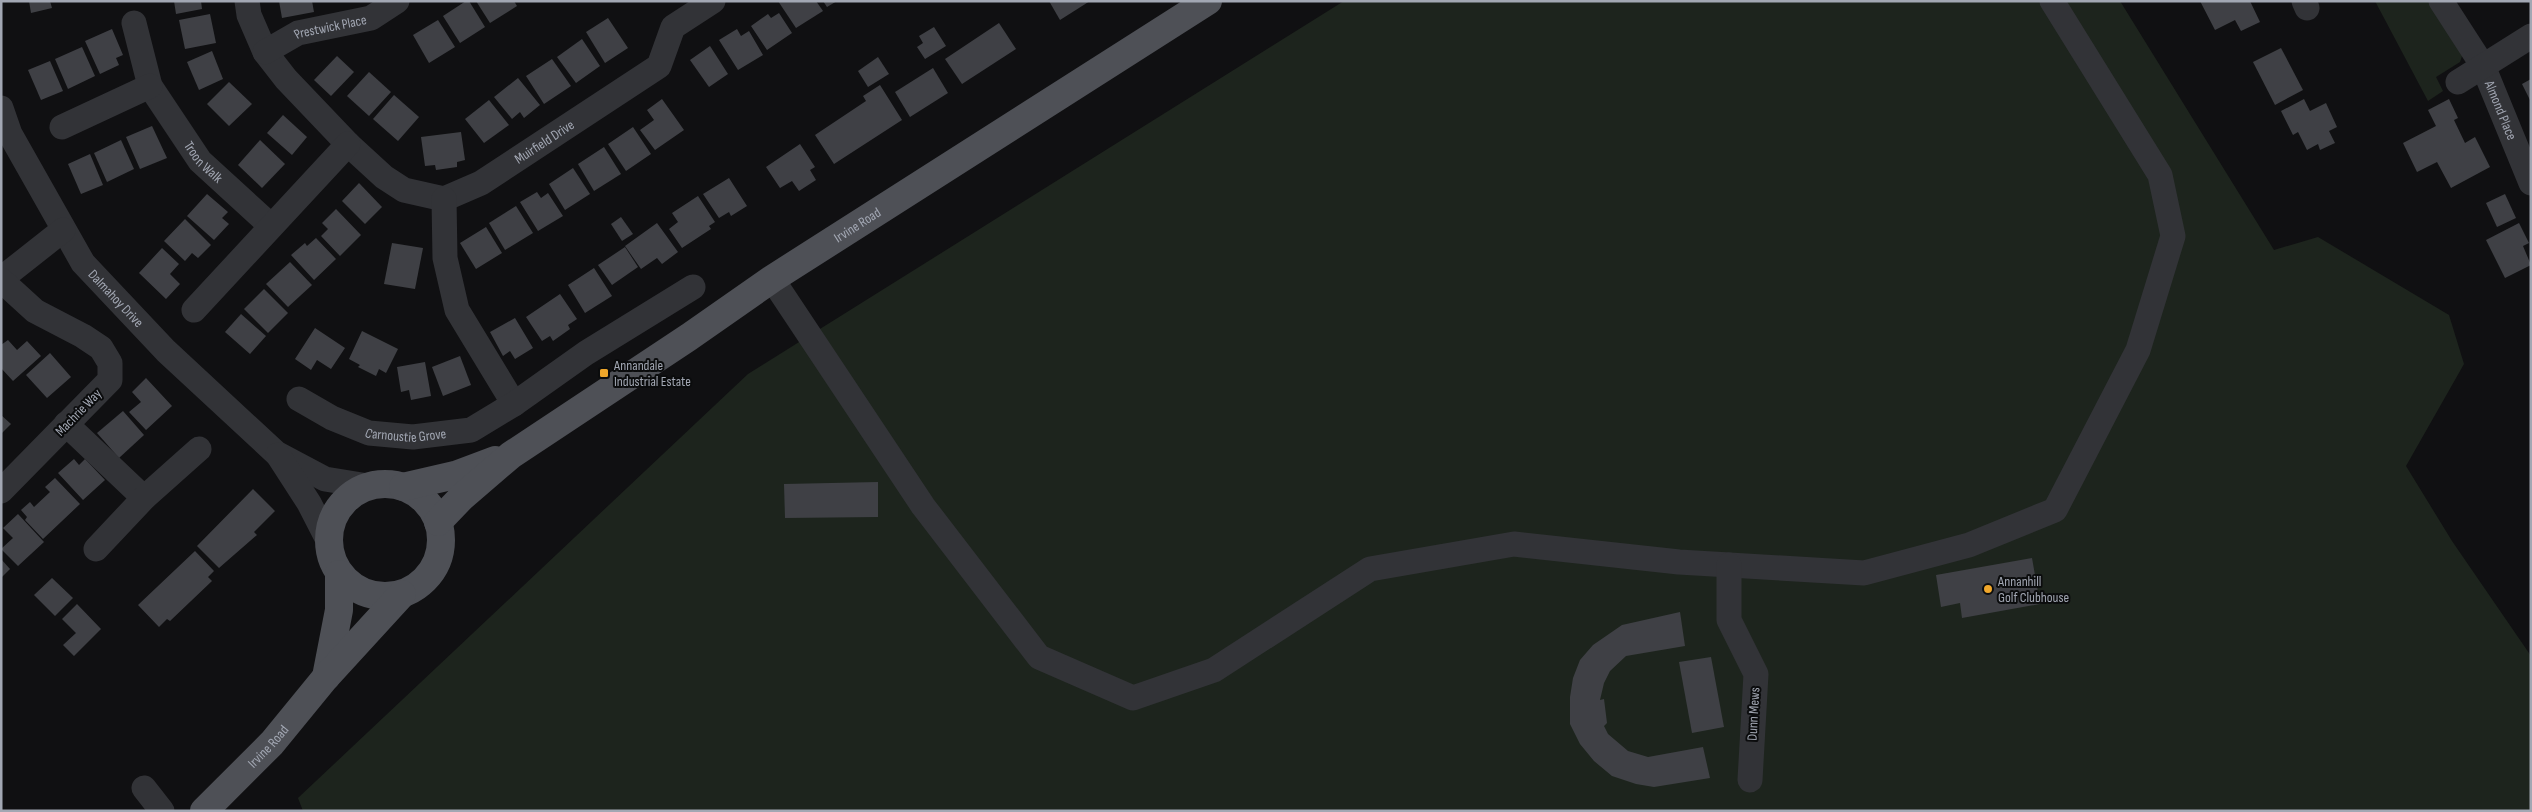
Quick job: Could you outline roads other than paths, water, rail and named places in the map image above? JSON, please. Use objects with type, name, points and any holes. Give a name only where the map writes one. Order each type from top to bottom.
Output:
[{"type":"main road","name":"Irvine Road","points":[[511,455],[689,337],[772,279],[1208,1]]},
{"type":"main road","points":[[403,487],[455,474],[511,455]]},
{"type":"main road","points":[[438,522],[462,497],[511,455]]},
{"type":"main road","points":[[391,484],[403,487],[418,495],[430,507],[438,522],[441,540],[439,558],[431,573],[418,586],[402,594],[385,597],[367,594],[352,586],[339,574],[331,558],[328,540],[331,523],[339,507],[352,494],[368,486],[391,484]]},
{"type":"main road","points":[[326,677],[339,610],[339,574]]},
{"type":"main road","name":"Irvine Road","points":[[204,811],[272,743],[326,677],[402,594]]},
{"type":"street","points":[[247,1],[249,15],[265,52],[286,78],[348,144],[384,177],[404,190],[444,199],[445,258],[457,310],[514,404]]},
{"type":"street","name":"Prestwick Place","points":[[265,52],[298,33],[371,18],[396,1]]},
{"type":"street","name":"Muirfield Drive","points":[[444,199],[481,183],[659,66],[672,27],[713,1]]},
{"type":"street","points":[[772,279],[923,506],[1039,657],[1134,698],[1214,670],[1370,568],[1514,544],[1679,562],[1864,573],[1969,545],[2055,510],[2138,350],[2173,236],[2160,174],[2052,1]]},
{"type":"street","name":"Almond Place","points":[[2441,1],[2483,66],[2531,183]]},
{"type":"street","name":"Troon Walk","points":[[134,23],[150,86],[200,161],[270,226]]},
{"type":"street","points":[[2458,82],[2531,36]]},
{"type":"street","points":[[62,127],[150,86]]},
{"type":"street","name":"Dalmahoy Drive","points":[[1,108],[10,134],[63,230],[83,262],[166,351],[276,453]]},
{"type":"street","points":[[194,310],[348,144]]},
{"type":"street","points":[[1,280],[63,230]]},
{"type":"street","name":"Machrie Way","points":[[1,280],[35,311],[83,336],[101,348],[110,363],[110,380],[1,491]]},
{"type":"street","name":"Carnoustie Grove","points":[[299,399],[332,418],[369,433],[413,437],[471,430],[514,404],[586,353],[693,287]]},
{"type":"street","points":[[66,424],[144,498]]},
{"type":"street","points":[[96,549],[144,498],[199,449]]},
{"type":"street","points":[[276,453],[325,479],[368,486]]},
{"type":"street","points":[[276,453],[309,503],[328,540]]},
{"type":"street","name":"Dunn Mews","points":[[1729,565],[1729,620],[1756,674],[1750,780]]},
{"type":"street","points":[[144,788],[162,811]]},
{"type":"place","name":"Annandale Industrial Estate","points":[[604,373]]},
{"type":"place","name":"Annanhill Golf Clubhouse","points":[[1988,589]]}]
